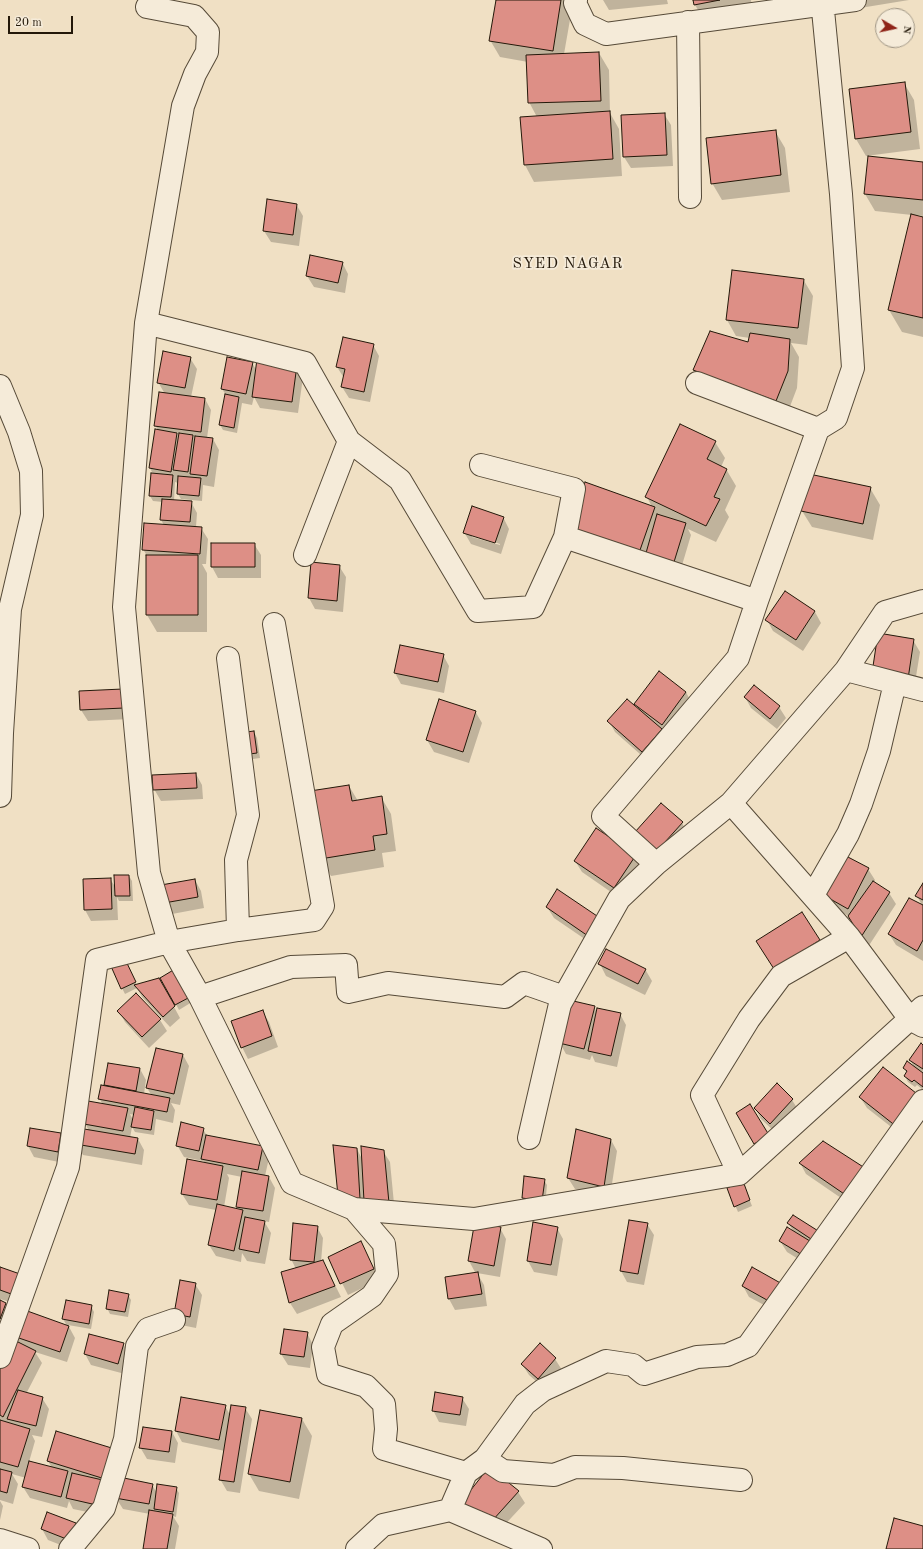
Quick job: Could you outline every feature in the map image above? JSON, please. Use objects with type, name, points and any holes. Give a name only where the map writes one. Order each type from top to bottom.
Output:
[{"type":"street","points":[[576,0],[585,24],[606,34],[822,3],[855,0]]},
{"type":"street","points":[[656,864],[603,816],[738,658],[818,429],[836,418],[853,368],[841,194],[822,3]]},
{"type":"street","points":[[147,7],[194,16],[208,32],[207,52],[195,74],[183,106],[146,323],[124,607],[149,874],[169,942],[200,996],[292,1183],[354,1209],[474,1219],[738,1174],[919,1017],[731,803]]},
{"type":"street","points":[[688,22],[690,197]]},
{"type":"street","points":[[146,323],[304,364],[350,441],[400,480],[478,611],[533,607],[565,536],[574,489],[481,465]]},
{"type":"street","points":[[697,383],[818,429]]},
{"type":"street","points":[[0,386],[19,432],[31,471],[32,508],[32,515],[10,609],[2,733],[0,796]]},
{"type":"street","points":[[305,555],[350,441]]},
{"type":"street","points":[[565,536],[757,602]]},
{"type":"street","points":[[529,1138],[560,1004],[619,899],[656,864],[731,803],[846,670],[885,612],[923,601]]},
{"type":"street","points":[[0,1357],[68,1167],[97,960],[169,942],[238,930],[314,920],[323,906],[274,624]]},
{"type":"street","points":[[228,658],[248,815],[236,860],[238,930]]},
{"type":"street","points":[[846,670],[923,690]]},
{"type":"street","points":[[813,895],[848,834],[861,804],[879,751],[894,683]]},
{"type":"street","points":[[738,1174],[702,1095],[749,1019],[781,976],[850,937]]},
{"type":"street","points":[[200,996],[291,968],[346,965],[348,992],[388,983],[505,997],[524,983],[564,997]]},
{"type":"street","points":[[450,1510],[466,1473],[485,1459],[525,1404],[543,1390],[606,1361],[633,1365],[644,1374],[697,1357],[727,1355],[748,1346],[923,1101]]},
{"type":"street","points":[[354,1209],[384,1244],[387,1274],[372,1296],[332,1324],[322,1347],[328,1374],[366,1386],[384,1404],[386,1429],[384,1449],[466,1473]]},
{"type":"street","points":[[70,1549],[104,1508],[125,1439],[137,1346],[148,1329],[174,1320]]},
{"type":"street","points":[[485,1459],[503,1471],[554,1475],[575,1467],[623,1468],[741,1480]]},
{"type":"street","points":[[356,1549],[383,1524],[450,1510],[541,1549]]},
{"type":"street","points":[[0,1540],[28,1549]]},
{"type":"building","points":[[496,0],[561,0],[553,51],[489,41]]},
{"type":"building","points":[[693,0],[720,0],[694,5]]},
{"type":"building","points":[[599,52],[601,101],[528,103],[526,55]]},
{"type":"building","points":[[905,82],[911,132],[855,139],[849,89]]},
{"type":"building","points":[[610,111],[613,159],[524,165],[520,117]]},
{"type":"building","points":[[665,113],[667,155],[623,157],[621,115]]},
{"type":"building","points":[[776,130],[781,175],[711,184],[706,138]]},
{"type":"building","points":[[868,156],[923,162],[923,200],[864,194]]},
{"type":"building","points":[[267,199],[297,204],[293,235],[263,231]]},
{"type":"building","points":[[911,214],[923,217],[923,318],[888,310]]},
{"type":"building","points":[[310,255],[343,262],[338,283],[306,276]]},
{"type":"building","points":[[732,270],[804,279],[798,328],[726,320]]},
{"type":"building","points":[[710,331],[748,342],[750,333],[790,339],[788,371],[776,401],[693,370]]},
{"type":"building","points":[[343,337],[374,344],[364,392],[341,387],[345,369],[336,367]]},
{"type":"building","points":[[163,351],[191,357],[185,388],[157,383]]},
{"type":"building","points":[[227,357],[253,362],[246,394],[221,389]]},
{"type":"building","points":[[257,359],[297,365],[292,402],[252,397]]},
{"type":"building","points":[[159,392],[205,398],[201,432],[154,426]]},
{"type":"building","points":[[225,394],[239,397],[234,428],[219,425]]},
{"type":"building","points":[[680,424],[716,441],[707,459],[727,469],[714,497],[720,499],[706,526],[645,497]]},
{"type":"building","points":[[155,429],[177,433],[171,472],[149,468]]},
{"type":"building","points":[[179,433],[193,435],[188,472],[173,470]]},
{"type":"building","points":[[195,436],[213,438],[207,476],[190,474]]},
{"type":"building","points":[[151,473],[173,475],[171,497],[149,496]]},
{"type":"building","points":[[809,474],[871,487],[863,524],[801,511]]},
{"type":"building","points":[[178,476],[201,478],[199,496],[177,494]]},
{"type":"building","points":[[585,482],[655,507],[639,553],[569,529]]},
{"type":"building","points":[[162,499],[192,501],[190,522],[160,520]]},
{"type":"building","points":[[472,506],[504,517],[495,543],[463,533]]},
{"type":"building","points":[[657,514],[686,523],[674,562],[646,553]]},
{"type":"building","points":[[144,523],[202,527],[200,554],[142,550]]},
{"type":"building","points":[[211,543],[255,543],[255,567],[211,567]]},
{"type":"building","points":[[146,555],[198,555],[198,615],[146,615]]},
{"type":"building","points":[[311,562],[340,565],[337,601],[308,598]]},
{"type":"building","points":[[785,591],[815,611],[796,640],[765,620]]},
{"type":"building","points":[[878,633],[914,639],[908,679],[872,673]]},
{"type":"building","points":[[400,645],[444,654],[438,682],[394,673]]},
{"type":"building","points":[[659,671],[686,692],[662,725],[634,704]]},
{"type":"building","points":[[754,685],[780,706],[770,719],[744,697]]},
{"type":"building","points":[[123,689],[124,708],[80,710],[79,691]]},
{"type":"building","points":[[439,699],[476,711],[463,752],[426,740]]},
{"type":"building","points":[[627,699],[662,729],[642,752],[607,721]]},
{"type":"building","points":[[254,731],[257,753],[242,755],[239,733]]},
{"type":"building","points":[[196,773],[197,788],[153,790],[152,775]]},
{"type":"building","points":[[349,785],[352,801],[382,796],[387,834],[373,836],[375,850],[320,859],[310,791]]},
{"type":"building","points":[[661,803],[683,822],[656,852],[635,832]]},
{"type":"building","points":[[596,828],[636,855],[614,888],[574,861]]},
{"type":"building","points":[[846,856],[869,868],[848,909],[825,896]]},
{"type":"building","points":[[114,875],[129,875],[130,896],[115,896]]},
{"type":"building","points":[[111,878],[112,909],[84,910],[83,879]]},
{"type":"building","points":[[195,879],[198,897],[164,903],[161,885]]},
{"type":"building","points":[[873,881],[890,892],[861,937],[848,916]]},
{"type":"building","points":[[923,883],[923,900],[915,896]]},
{"type":"building","points":[[557,889],[600,918],[588,936],[546,907]]},
{"type":"building","points":[[909,898],[923,905],[923,940],[917,951],[888,934]]},
{"type":"building","points":[[802,912],[820,940],[774,969],[756,941]]},
{"type":"building","points":[[606,949],[646,969],[638,984],[598,964]]},
{"type":"building","points":[[124,957],[136,982],[121,989],[110,964]]},
{"type":"building","points":[[175,969],[190,997],[175,1005],[160,978]]},
{"type":"building","points":[[159,978],[175,1006],[163,1017],[134,985]]},
{"type":"building","points":[[136,993],[161,1019],[142,1037],[117,1011]]},
{"type":"building","points":[[569,1000],[595,1006],[584,1049],[559,1043]]},
{"type":"building","points":[[597,1008],[621,1013],[611,1056],[588,1051]]},
{"type":"building","points":[[263,1010],[272,1036],[241,1048],[231,1021]]},
{"type":"building","points":[[921,1043],[923,1045],[923,1069],[909,1060]]},
{"type":"building","points":[[156,1048],[183,1054],[174,1094],[146,1088]]},
{"type":"building","points":[[907,1061],[923,1073],[923,1087],[914,1080],[912,1082],[904,1076],[907,1071],[903,1068]]},
{"type":"building","points":[[108,1063],[140,1068],[136,1091],[104,1085]]},
{"type":"building","points":[[883,1067],[921,1097],[897,1127],[859,1097]]},
{"type":"building","points":[[777,1083],[793,1099],[770,1124],[754,1108]]},
{"type":"building","points":[[101,1085],[170,1098],[167,1112],[98,1099]]},
{"type":"building","points":[[88,1101],[128,1108],[123,1131],[84,1124]]},
{"type":"building","points":[[750,1104],[769,1135],[754,1144],[736,1113]]},
{"type":"building","points":[[135,1107],[154,1111],[151,1130],[131,1127]]},
{"type":"building","points":[[181,1122],[204,1128],[199,1151],[176,1146]]},
{"type":"building","points":[[30,1128],[61,1133],[58,1152],[27,1146]]},
{"type":"building","points":[[78,1128],[138,1138],[135,1154],[75,1144]]},
{"type":"building","points":[[576,1129],[611,1139],[604,1187],[567,1178]]},
{"type":"building","points":[[206,1135],[263,1146],[258,1170],[201,1159]]},
{"type":"building","points":[[823,1141],[868,1170],[850,1198],[799,1163]]},
{"type":"building","points":[[333,1145],[357,1148],[360,1199],[338,1196]]},
{"type":"building","points":[[361,1146],[384,1150],[389,1203],[364,1201]]},
{"type":"building","points":[[187,1159],[223,1166],[217,1200],[181,1194]]},
{"type":"building","points":[[242,1171],[269,1176],[263,1211],[236,1207]]},
{"type":"building","points":[[524,1176],[545,1179],[542,1201],[522,1198]]},
{"type":"building","points":[[743,1181],[750,1200],[734,1207],[727,1188]]},
{"type":"building","points":[[217,1204],[243,1210],[234,1251],[208,1245]]},
{"type":"building","points":[[793,1215],[823,1234],[817,1243],[787,1223]]},
{"type":"building","points":[[245,1217],[265,1221],[259,1253],[239,1249]]},
{"type":"building","points":[[629,1220],[648,1223],[638,1274],[620,1271]]},
{"type":"building","points":[[533,1222],[558,1227],[551,1265],[527,1261]]},
{"type":"building","points":[[293,1223],[318,1226],[314,1262],[290,1260]]},
{"type":"building","points":[[484,1224],[501,1227],[494,1266],[468,1261],[474,1226]]},
{"type":"building","points":[[787,1227],[818,1246],[809,1259],[779,1241]]},
{"type":"building","points":[[361,1241],[374,1269],[340,1284],[328,1257]]},
{"type":"building","points":[[323,1260],[335,1286],[289,1303],[281,1272]]},
{"type":"building","points":[[0,1267],[20,1274],[14,1295],[0,1290]]},
{"type":"building","points":[[752,1267],[784,1285],[774,1304],[742,1286]]},
{"type":"building","points":[[478,1272],[482,1294],[448,1299],[445,1277]]},
{"type":"building","points":[[180,1280],[196,1283],[190,1317],[174,1314]]},
{"type":"building","points":[[109,1290],[129,1294],[125,1312],[106,1309]]},
{"type":"building","points":[[0,1300],[6,1303],[0,1319]]},
{"type":"building","points":[[66,1300],[92,1305],[89,1324],[62,1319]]},
{"type":"building","points":[[19,1308],[69,1326],[60,1352],[10,1335]]},
{"type":"building","points":[[284,1329],[308,1332],[304,1357],[280,1354]]},
{"type":"building","points":[[89,1334],[124,1343],[118,1364],[84,1354]]},
{"type":"building","points":[[10,1338],[36,1351],[3,1417],[0,1415],[0,1366]]},
{"type":"building","points":[[540,1343],[556,1358],[538,1379],[521,1364]]},
{"type":"building","points":[[18,1390],[43,1397],[36,1426],[7,1419]]},
{"type":"building","points":[[435,1392],[463,1397],[460,1415],[432,1411]]},
{"type":"building","points":[[181,1397],[226,1405],[219,1440],[175,1431]]},
{"type":"building","points":[[231,1405],[246,1407],[234,1482],[219,1480]]},
{"type":"building","points":[[260,1410],[302,1418],[290,1482],[248,1474]]},
{"type":"building","points":[[0,1420],[30,1429],[18,1467],[0,1462]]},
{"type":"building","points":[[143,1427],[172,1431],[169,1452],[139,1448]]},
{"type":"building","points":[[56,1431],[115,1449],[105,1479],[47,1461]]},
{"type":"building","points":[[29,1461],[68,1471],[61,1497],[22,1487]]},
{"type":"building","points":[[489,1467],[519,1491],[492,1521],[459,1505]]},
{"type":"building","points":[[0,1469],[12,1472],[7,1493],[0,1491]]},
{"type":"building","points":[[72,1473],[107,1481],[101,1506],[66,1498]]},
{"type":"building","points":[[119,1477],[153,1484],[149,1504],[115,1498]]},
{"type":"building","points":[[157,1484],[177,1487],[173,1512],[154,1509]]},
{"type":"building","points":[[149,1510],[173,1514],[167,1549],[143,1549]]},
{"type":"building","points":[[47,1512],[76,1523],[69,1540],[41,1529]]},
{"type":"building","points":[[894,1518],[923,1526],[923,1549],[886,1549]]},
{"type":"district","name":"SYED NAGAR","points":[[568,264]]}]
